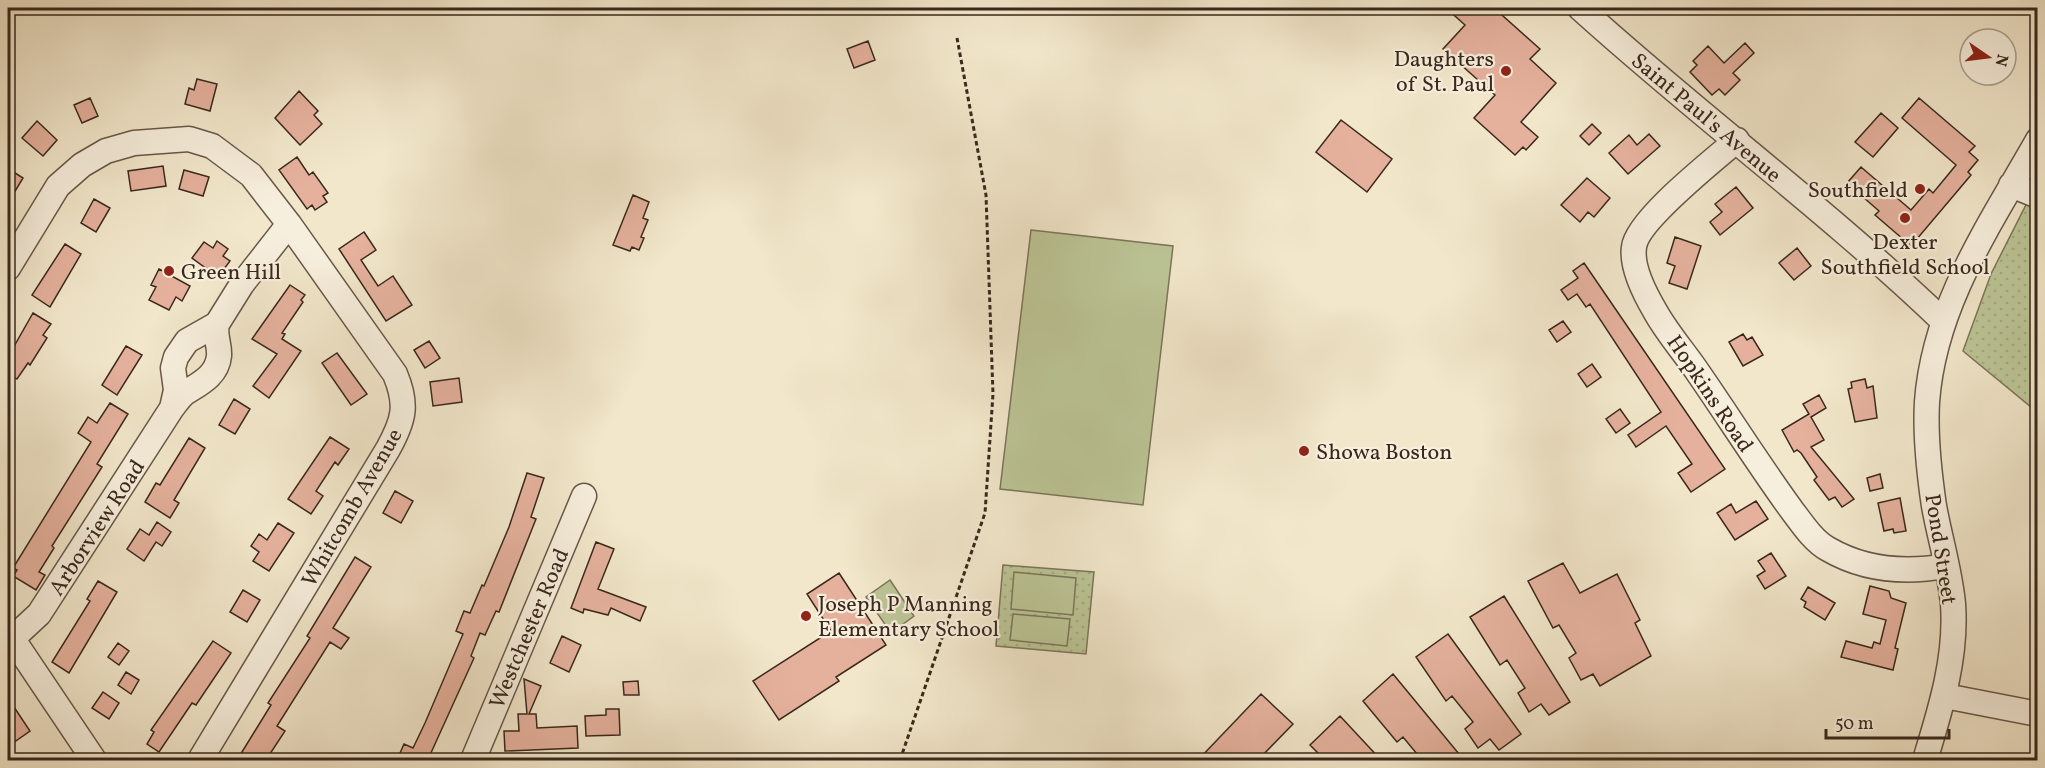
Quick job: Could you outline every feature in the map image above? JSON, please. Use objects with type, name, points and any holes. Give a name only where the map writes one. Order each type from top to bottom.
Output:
[{"type":"street","name":"Saint Paul's Avenue","points":[[1580,8],[1649,70],[1737,140],[1941,328]]},
{"type":"street","name":"Whitcomb Avenue","points":[[8,268],[58,186],[82,165],[106,151],[134,143],[189,140],[212,146],[251,175],[289,224],[395,374],[403,394],[403,413],[399,430],[366,489],[200,760]]},
{"type":"street","name":"Hopkins Road","points":[[1737,140],[1660,208],[1638,237],[1634,246],[1636,270],[1655,312],[1774,487],[1806,529],[1826,549],[1856,562],[1888,569],[1916,571],[1946,566]]},
{"type":"street","name":"Pond Street","points":[[1925,760],[1945,696],[1953,605],[1934,504],[1926,424],[1929,388],[1941,328],[1958,281],[2037,140]]},
{"type":"street","points":[[2011,185],[2037,196]]},
{"type":"street","name":"Arborview Road","points":[[10,635],[39,614],[172,408],[183,394],[196,388],[216,368],[219,356],[214,335],[217,324],[242,284],[289,224]]},
{"type":"street","name":"Arborview Road","points":[[172,408],[177,390],[173,368],[176,357],[187,341],[217,324]]},
{"type":"street","name":"Westchester Road","points":[[473,760],[584,496]]},
{"type":"street","points":[[10,635],[94,760]]},
{"type":"street","points":[[1945,696],[2037,714]]},
{"type":"path","points":[[900,760],[985,513],[993,394],[986,195],[957,38]]},
{"type":"green space","points":[[2037,183],[2037,412],[1963,351],[1991,274]]},
{"type":"green space","points":[[1031,230],[1173,246],[1143,505],[1000,489]]},
{"type":"green space","points":[[1003,565],[1094,572],[1086,654],[996,646]]},
{"type":"green space","points":[[1014,572],[1076,578],[1073,615],[1011,609]]},
{"type":"green space","points":[[890,580],[914,616],[891,633],[866,597]]},
{"type":"green space","points":[[1013,614],[1070,619],[1067,646],[1010,640]]},
{"type":"building","name":"Daughters of St. Paul","points":[[1446,8],[1494,8],[1540,49],[1530,59],[1556,83],[1521,122],[1538,137],[1526,150],[1523,147],[1515,155],[1474,118],[1495,95],[1443,49],[1465,25]]},
{"type":"building","points":[[868,41],[875,60],[854,68],[847,49]]},
{"type":"building","points":[[1745,43],[1754,53],[1733,73],[1740,80],[1725,95],[1719,89],[1712,95],[1690,72],[1697,65],[1693,61],[1708,46],[1724,63]]},
{"type":"building","points":[[197,79],[217,84],[210,111],[185,104],[189,88],[194,90]]},
{"type":"building","points":[[299,91],[318,111],[314,115],[322,124],[300,145],[275,118]]},
{"type":"building","points":[[90,98],[98,116],[82,123],[74,105]]},
{"type":"building","points":[[1919,98],[1975,146],[1969,152],[1978,160],[1968,172],[1971,175],[1911,246],[1875,215],[1879,211],[1847,183],[1861,167],[1911,210],[1929,189],[1933,193],[1956,165],[1902,118]]},
{"type":"building","points":[[1881,113],[1898,128],[1873,157],[1855,142]]},
{"type":"building","points":[[1341,120],[1392,159],[1367,192],[1316,152]]},
{"type":"building","points":[[37,121],[57,140],[43,156],[22,138]]},
{"type":"building","points":[[1592,124],[1601,133],[1589,145],[1580,136]]},
{"type":"building","points":[[1649,134],[1660,146],[1628,174],[1609,153],[1629,135],[1637,145]]},
{"type":"building","points":[[297,157],[309,175],[313,172],[328,193],[323,196],[327,202],[315,210],[312,205],[307,209],[279,170]]},
{"type":"building","points":[[163,166],[166,186],[131,191],[128,171]]},
{"type":"building","points":[[184,170],[209,177],[203,196],[179,189]]},
{"type":"building","points":[[12,171],[23,178],[8,203],[8,178]]},
{"type":"building","points":[[1587,178],[1610,198],[1594,217],[1588,212],[1580,222],[1561,205]]},
{"type":"building","points":[[1736,187],[1753,208],[1720,235],[1710,222],[1722,212],[1715,204]]},
{"type":"building","points":[[633,195],[649,202],[643,218],[648,220],[641,237],[644,238],[639,250],[632,247],[630,251],[613,245]]},
{"type":"building","points":[[94,199],[110,208],[96,232],[81,223]]},
{"type":"building","points":[[364,232],[376,250],[361,260],[378,286],[393,276],[412,305],[386,321],[339,249]]},
{"type":"building","points":[[1675,237],[1701,246],[1687,289],[1669,283],[1675,266],[1667,263]]},
{"type":"building","points":[[217,241],[228,249],[223,256],[230,261],[218,277],[192,258],[204,242],[213,248]]},
{"type":"building","points":[[65,244],[81,254],[50,307],[32,295]]},
{"type":"building","points":[[1797,248],[1811,266],[1794,280],[1779,263]]},
{"type":"building","points":[[1584,263],[1725,469],[1691,492],[1678,473],[1692,464],[1666,426],[1636,447],[1628,435],[1661,412],[1590,304],[1586,307],[1577,294],[1568,300],[1561,290],[1578,278],[1573,271]]},
{"type":"building","points":[[159,269],[190,286],[182,301],[176,297],[169,310],[149,300],[156,287],[151,285]]},
{"type":"building","points":[[290,285],[305,295],[301,300],[303,302],[282,333],[285,334],[282,339],[301,351],[269,398],[253,386],[277,354],[252,339]]},
{"type":"building","points":[[33,313],[51,324],[43,335],[47,338],[30,365],[28,363],[17,379],[8,373],[8,357]]},
{"type":"building","points":[[1563,321],[1571,332],[1557,342],[1549,330]]},
{"type":"building","points":[[1743,334],[1747,340],[1752,337],[1763,355],[1743,366],[1729,342]]},
{"type":"building","points":[[429,341],[440,358],[425,368],[414,350]]},
{"type":"building","points":[[126,346],[142,355],[117,395],[102,385]]},
{"type":"building","points":[[337,353],[367,394],[351,405],[322,363]]},
{"type":"building","points":[[1592,364],[1601,377],[1587,387],[1578,374]]},
{"type":"building","points":[[459,378],[462,402],[433,406],[430,382]]},
{"type":"building","points":[[1865,379],[1867,388],[1873,386],[1877,418],[1855,422],[1848,389],[1852,388],[1851,382]]},
{"type":"building","points":[[1819,395],[1826,408],[1811,417],[1824,440],[1811,447],[1854,499],[1842,507],[1835,497],[1829,500],[1814,480],[1817,477],[1801,453],[1797,450],[1794,452],[1782,430],[1809,414],[1803,404]]},
{"type":"building","points":[[234,399],[250,409],[235,434],[219,425]]},
{"type":"building","points":[[110,403],[128,414],[97,464],[102,467],[52,546],[54,548],[39,572],[45,575],[36,590],[13,576],[17,570],[13,568],[91,442],[78,433],[88,417],[97,423]]},
{"type":"building","points":[[1620,409],[1630,423],[1616,433],[1606,419]]},
{"type":"building","points":[[330,437],[349,449],[338,465],[335,462],[316,491],[323,496],[311,514],[288,499]]},
{"type":"building","points":[[189,438],[205,448],[174,500],[179,503],[170,518],[145,502],[156,483],[160,485]]},
{"type":"building","points":[[527,473],[544,478],[531,517],[536,519],[499,612],[496,611],[485,635],[480,633],[471,656],[474,658],[430,755],[444,760],[397,760],[404,744],[413,748],[425,723],[463,634],[456,631],[464,611],[470,613],[482,585],[484,586],[509,527]]},
{"type":"building","points":[[1880,474],[1883,488],[1870,491],[1867,478]]},
{"type":"building","points":[[395,491],[413,501],[401,523],[383,513]]},
{"type":"building","points":[[1900,498],[1906,531],[1894,533],[1893,529],[1884,531],[1878,503]]},
{"type":"building","points":[[1756,501],[1768,519],[1735,540],[1717,513],[1731,504],[1736,513]]},
{"type":"building","points":[[157,522],[171,532],[162,546],[156,542],[144,561],[127,549],[140,529],[149,535]]},
{"type":"building","points":[[278,523],[294,533],[269,571],[253,561],[259,552],[251,546],[259,534],[267,540]]},
{"type":"building","points":[[596,542],[614,549],[598,589],[646,607],[640,621],[611,608],[608,615],[584,609],[583,613],[571,608]]},
{"type":"building","points":[[1771,553],[1786,576],[1765,589],[1757,576],[1765,571],[1758,561]]},
{"type":"building","points":[[355,557],[371,567],[333,628],[349,638],[341,649],[330,642],[277,726],[285,731],[266,760],[237,760],[271,705],[268,703],[310,638],[307,636]]},
{"type":"building","points":[[1563,563],[1580,593],[1617,574],[1640,620],[1635,623],[1651,656],[1600,686],[1593,674],[1581,680],[1569,658],[1576,653],[1559,625],[1553,628],[1528,581]]},
{"type":"building","name":"Joseph P Manning Elementary School","points":[[839,573],[886,645],[836,677],[839,681],[779,720],[753,681],[831,631],[807,594]]},
{"type":"building","points":[[98,581],[117,592],[69,673],[52,662],[90,601],[87,599]]},
{"type":"building","points":[[1870,586],[1889,591],[1891,598],[1906,603],[1895,648],[1898,649],[1893,670],[1841,657],[1846,641],[1872,648],[1874,642],[1880,644],[1886,620],[1863,614]]},
{"type":"building","points":[[1808,587],[1835,603],[1825,620],[1804,607],[1806,602],[1801,599]]},
{"type":"building","points":[[243,590],[260,600],[247,622],[230,612]]},
{"type":"building","points":[[1504,596],[1570,702],[1549,715],[1541,704],[1529,712],[1518,693],[1525,688],[1507,660],[1500,665],[1470,617]]},
{"type":"building","points":[[1448,634],[1521,734],[1499,750],[1490,739],[1478,748],[1465,729],[1473,722],[1452,696],[1446,701],[1416,657]]},
{"type":"building","points":[[562,636],[581,645],[569,672],[550,663]]},
{"type":"building","points":[[213,641],[231,653],[196,705],[192,703],[159,752],[147,744],[154,732],[151,730]]},
{"type":"building","points":[[118,643],[129,651],[119,665],[108,657]]},
{"type":"building","points":[[126,672],[139,680],[131,694],[118,685]]},
{"type":"building","points":[[1393,674],[1464,760],[1422,760],[1403,737],[1397,742],[1363,701]]},
{"type":"building","points":[[524,679],[541,686],[529,714],[536,714],[537,728],[577,726],[578,748],[505,751],[504,731],[519,731],[518,714],[527,714]]},
{"type":"building","points":[[638,681],[639,695],[624,695],[623,682]]},
{"type":"building","points":[[103,692],[119,703],[109,719],[92,708]]},
{"type":"building","points":[[1261,694],[1293,724],[1258,760],[1198,760]]},
{"type":"building","points":[[8,698],[30,731],[13,743],[8,735]]},
{"type":"building","points":[[606,709],[619,709],[620,735],[586,736],[585,716],[606,715]]},
{"type":"building","points":[[1340,716],[1381,760],[1325,760],[1310,745]]},
{"type":"place","name":"Daughters of St. Paul","points":[[1506,71]]},
{"type":"place","name":"Southfield","points":[[1920,189]]},
{"type":"place","name":"Dexter Southfield School","points":[[1905,218]]},
{"type":"place","name":"Green Hill","points":[[169,271]]},
{"type":"place","name":"Showa Boston","points":[[1304,451]]},
{"type":"place","name":"Joseph P Manning Elementary School","points":[[806,616]]}]
